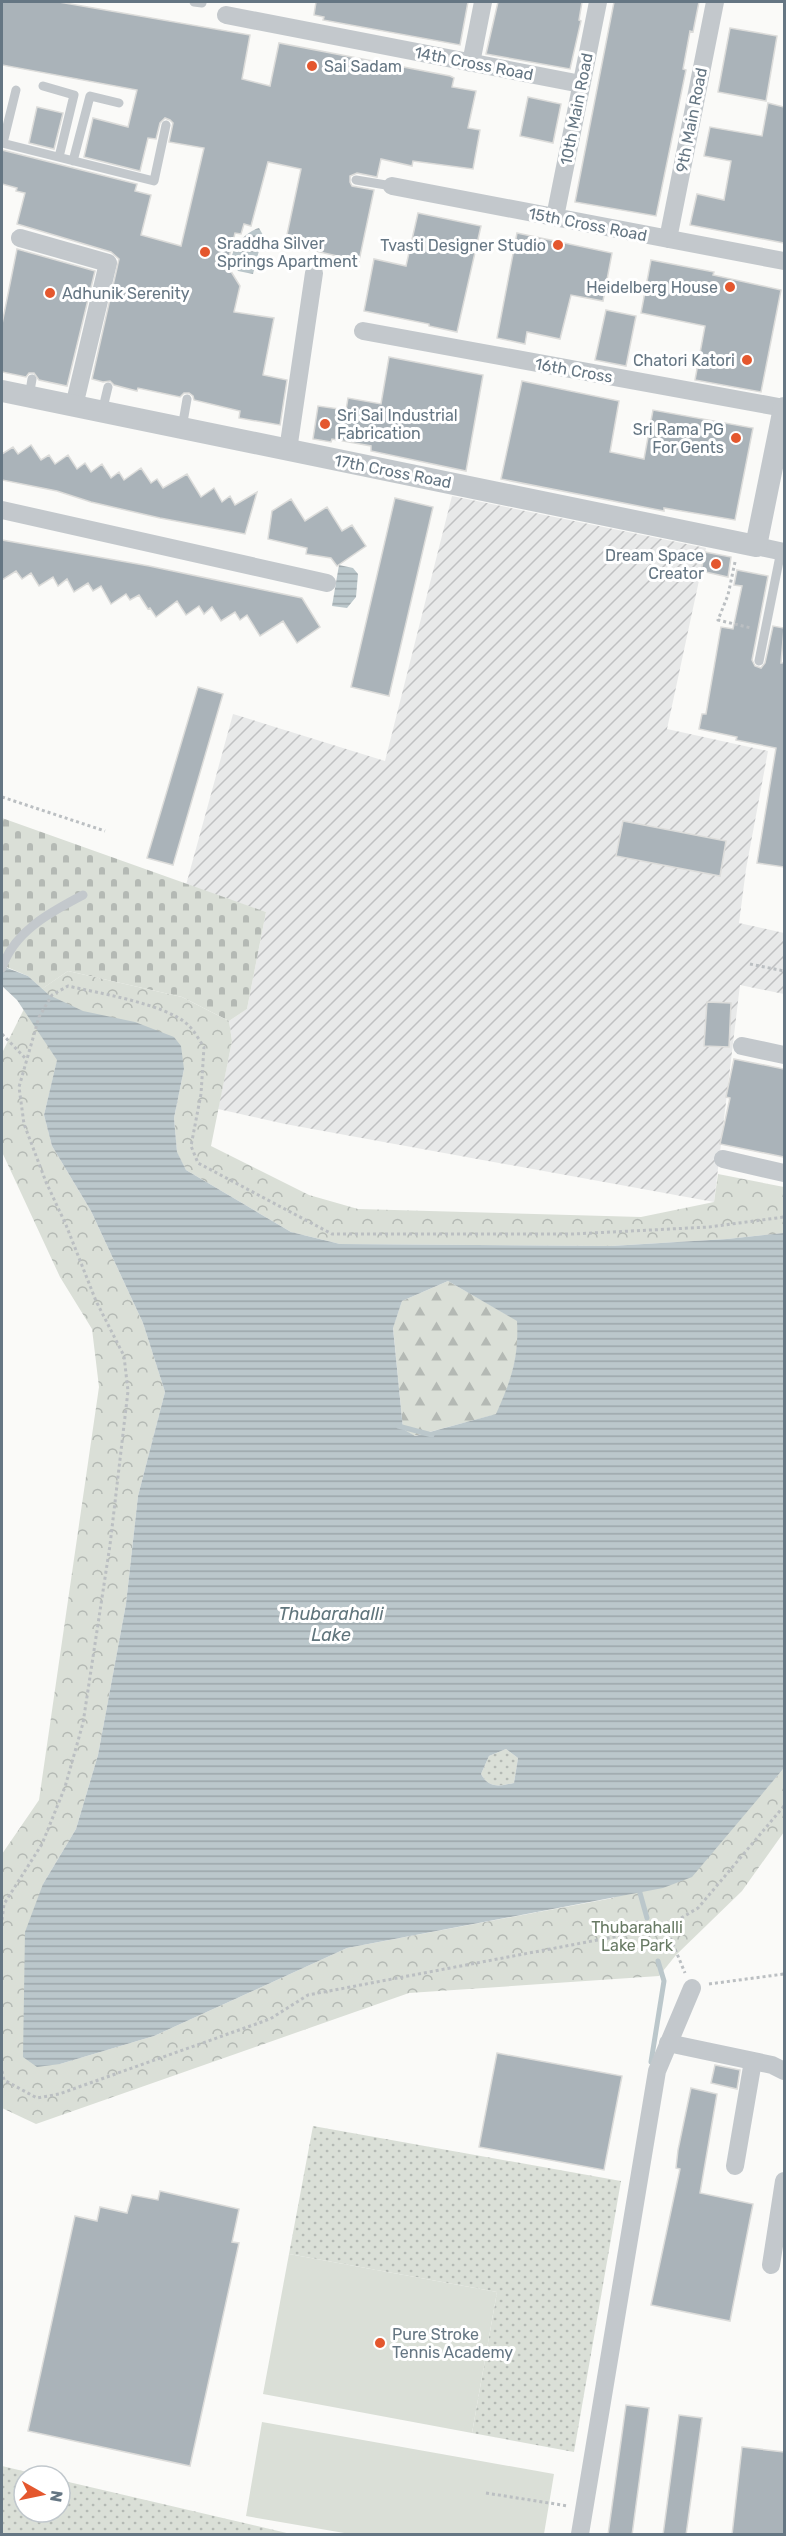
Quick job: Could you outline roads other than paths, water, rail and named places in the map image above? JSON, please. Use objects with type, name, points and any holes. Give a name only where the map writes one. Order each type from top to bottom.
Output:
[{"type":"street","points":[[471,63],[483,2]]},
{"type":"street","name":"10th Main Road","points":[[555,217],[598,2]]},
{"type":"street","name":"9th Main Road","points":[[668,239],[715,2]]},
{"type":"street","name":"14th Cross Road","points":[[226,15],[581,84]]},
{"type":"street","name":"15th Cross Road","points":[[392,186],[784,261]]},
{"type":"street","points":[[20,238],[108,263],[74,406]]},
{"type":"street","points":[[288,450],[314,273]]},
{"type":"street","name":"16th Cross","points":[[363,331],[784,408]]},
{"type":"street","name":"17th Cross Road","points":[[2,391],[30,388],[74,406],[783,551]]},
{"type":"street","points":[[747,544],[784,408]]},
{"type":"street","points":[[2,510],[327,583]]},
{"type":"street","points":[[742,1046],[784,1055]]},
{"type":"street","points":[[723,1159],[784,1173]]},
{"type":"street","points":[[580,2535],[657,2072],[692,1988]]},
{"type":"street","points":[[668,2043],[772,2065],[784,2071]]},
{"type":"street","points":[[735,2166],[753,2061]]},
{"type":"street","points":[[771,2265],[784,2181]]},
{"type":"lane","points":[[44,86],[74,94],[59,157]]},
{"type":"lane","points":[[16,90],[2,143],[154,181],[166,125]]},
{"type":"lane","points":[[73,161],[90,96],[119,103]]},
{"type":"lane","points":[[356,180],[392,186]]},
{"type":"lane","points":[[102,412],[108,387]]},
{"type":"lane","points":[[182,428],[187,399]]},
{"type":"lane","points":[[759,661],[783,551]]},
{"type":"lane","points":[[2,968],[12,948],[41,917],[83,895]]},
{"type":"water","points":[[259,228],[263,235],[253,274],[238,271],[231,260],[234,250],[245,236]]},
{"type":"water","points":[[339,565],[353,568],[358,574],[356,597],[347,608],[332,606]]},
{"type":"water","name":"Thubarahalli Lake","points":[[2,966],[28,976],[49,995],[83,1011],[135,1022],[174,1037],[181,1046],[184,1069],[174,1118],[177,1152],[186,1170],[291,1232],[340,1244],[611,1246],[784,1233],[784,1768],[692,1877],[663,1888],[347,1948],[154,2036],[60,2064],[37,2067],[23,2057],[25,1932],[43,1884],[76,1829],[98,1755],[126,1604],[138,1496],[165,1392],[143,1323],[91,1211],[52,1146],[44,1115],[57,1060],[17,1000],[2,986]],"holes":[[[448,1281],[517,1321],[517,1346],[513,1369],[496,1414],[415,1436],[403,1429],[393,1328],[402,1301]],[[506,1749],[518,1758],[514,1783],[491,1784],[481,1774],[489,1756]]]},
{"type":"waterway","points":[[398,1426],[432,1435]]},
{"type":"waterway","points":[[640,1893],[647,1918]]},
{"type":"waterway","points":[[651,2062],[664,1981],[658,1961]]},
{"type":"place","name":"Sai Sadam","points":[[312,66]]},
{"type":"place","name":"Tvasti Designer Studio","points":[[558,245]]},
{"type":"place","name":"Sraddha Silver Springs Apartment","points":[[205,252]]},
{"type":"place","name":"Heidelberg House","points":[[730,287]]},
{"type":"place","name":"Adhunik Serenity","points":[[50,293]]},
{"type":"place","name":"Chatori Katori","points":[[747,360]]},
{"type":"place","name":"Sri Sai Industrial Fabrication","points":[[325,424]]},
{"type":"place","name":"Sri Rama PG For Gents","points":[[736,438]]},
{"type":"place","name":"Dream Space Creator","points":[[716,564]]},
{"type":"place","name":"Pure Stroke Tennis Academy","points":[[380,2343]]},
{"type":"park label","name":"Thubarahalli Lake Park","points":[[637,1936]]}]
